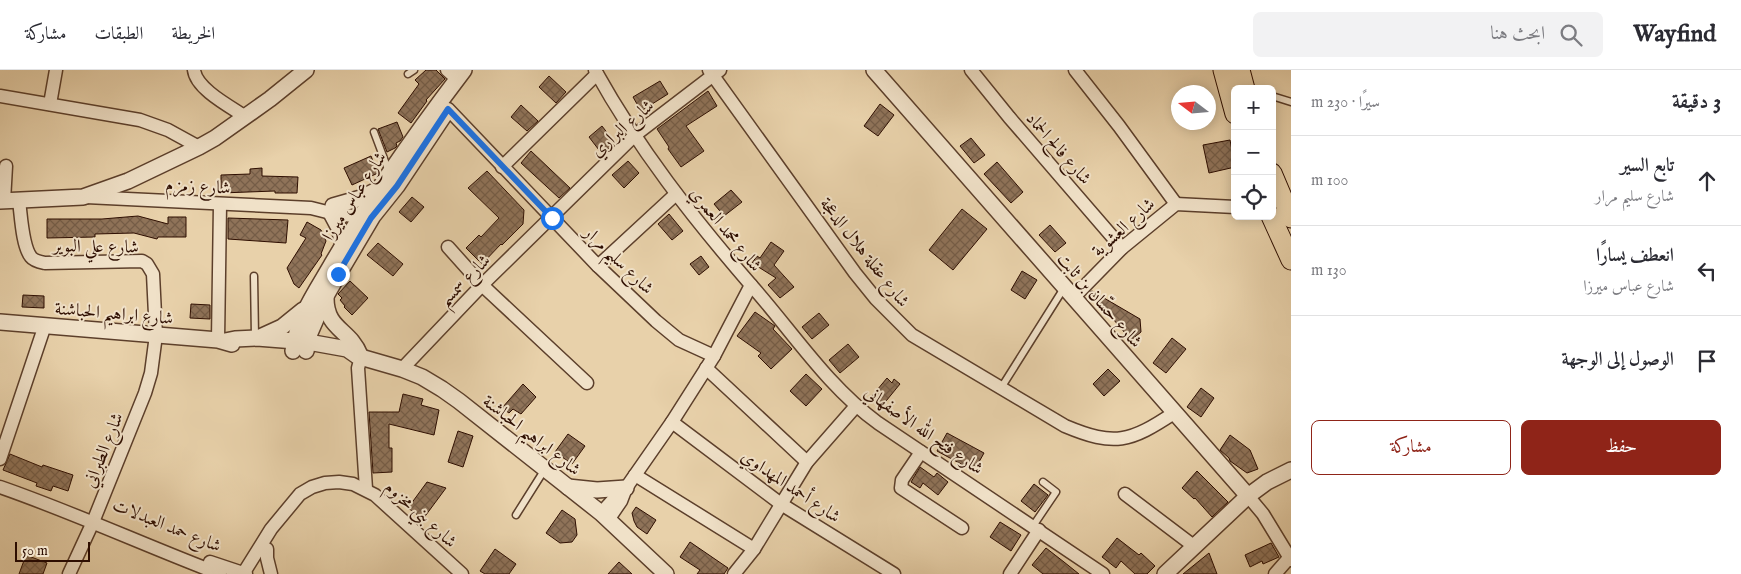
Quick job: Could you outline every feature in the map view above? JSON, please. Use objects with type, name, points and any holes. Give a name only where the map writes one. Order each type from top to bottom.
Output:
[{"type":"main road","points":[[1223,70],[1231,99]]},
{"type":"main road","points":[[1273,175],[1291,218]]},
{"type":"main road","points":[[1273,220],[1291,260]]},
{"type":"street","points":[[50,104],[56,70]]},
{"type":"street","points":[[194,70],[198,81],[205,88],[246,117]]},
{"type":"street","points":[[6,166],[2,201],[83,197],[128,180],[200,147],[246,117],[306,70]]},
{"type":"street","name":"شارع عباس ميرزا","points":[[300,347],[298,328],[308,302],[343,245],[367,216],[397,186],[475,70]]},
{"type":"street","name":"شارع حسّان بن ثابت","points":[[874,70],[1174,414],[1248,496],[1263,514],[1290,559]]},
{"type":"street","name":"شارع فالح الحماد","points":[[971,70],[1122,248]]},
{"type":"street","points":[[1075,70],[1176,204]]},
{"type":"street","points":[[502,166],[596,72]]},
{"type":"street","name":"شارع محمد العمري","points":[[596,72],[635,135],[676,194],[709,237],[751,285],[714,356],[672,422],[626,488],[617,494],[605,516]]},
{"type":"street","name":"شارع البراري","points":[[552,218],[635,135],[714,72]]},
{"type":"street","name":"شارع عقلة هلال الدعجة","points":[[714,72],[850,266],[876,299],[912,334],[1000,388],[1065,426],[1081,433],[1110,439],[1123,438],[1146,432],[1174,414]]},
{"type":"street","name":"شارع عباس ميرزا","points":[[300,347],[310,333],[326,296],[367,216],[378,189],[456,73]]},
{"type":"street","points":[[0,96],[154,124],[200,147]]},
{"type":"street","name":"شارع سليم مرار","points":[[448,109],[598,266],[671,334],[714,356]]},
{"type":"street","points":[[343,245],[332,210],[378,189]]},
{"type":"street","points":[[598,266],[676,194]]},
{"type":"street","name":"شارع زمزم","points":[[83,197],[311,208],[367,216]]},
{"type":"street","name":"شارع علي البوير","points":[[19,201],[28,252],[32,258],[39,262],[142,261],[147,264],[153,274],[156,335]]},
{"type":"street","name":"شارع العشوية","points":[[1068,293],[1176,204],[1231,207]]},
{"type":"street","points":[[220,205],[221,341]]},
{"type":"street","name":"شارع سمسم","points":[[402,368],[552,218]]},
{"type":"street","points":[[448,246],[482,286],[587,383]]},
{"type":"street","name":"شارع فتح الله الأصفهاني","points":[[751,285],[810,356],[856,406],[921,452],[1104,574]]},
{"type":"street","points":[[326,296],[328,314],[333,322],[352,341],[359,356],[358,368],[366,489]]},
{"type":"street","points":[[256,338],[274,332],[289,322],[308,302]]},
{"type":"street","name":"شارع ابراهيم الحباشنة","points":[[0,322],[221,341],[235,344],[347,348],[359,356],[402,368],[442,389],[545,469],[605,516],[666,574]]},
{"type":"street","points":[[0,459],[45,325]]},
{"type":"street","name":"شارع الطبراني","points":[[69,574],[145,393],[151,373],[156,335]]},
{"type":"street","name":"شارع ابراهيم الحباشنة","points":[[221,341],[256,338],[300,347]]},
{"type":"street","points":[[706,368],[807,462]]},
{"type":"street","points":[[734,574],[754,549],[807,462],[856,406]]},
{"type":"street","name":"شارع أحمد المهداوي","points":[[672,422],[781,504],[894,574]]},
{"type":"street","points":[[921,452],[902,480],[901,488],[962,528]]},
{"type":"street","points":[[1165,574],[1248,496],[1267,482],[1291,470]]},
{"type":"street","points":[[635,475],[754,549]]},
{"type":"street","name":"شارع بني مخزوم","points":[[247,574],[271,529],[300,494],[312,487],[325,483],[339,482],[353,484],[366,489],[462,574]]},
{"type":"street","name":"شارع حمد العبدلات","points":[[0,487],[55,508],[94,518],[218,574]]},
{"type":"street","points":[[568,487],[597,490],[626,488]]},
{"type":"street","points":[[1125,494],[1195,547]]},
{"type":"street","name":"شارع بني مخزوم","points":[[247,574],[267,549],[277,532],[280,519]]},
{"type":"street","points":[[1010,574],[1036,528]]},
{"type":"street","points":[[267,549],[271,574]]},
{"type":"street","name":"شارع حمد العبدلات","points":[[168,551],[247,574]]},
{"type":"street","points":[[1275,574],[1290,559]]},
{"type":"lane","points":[[1276,97],[1291,102]]},
{"type":"lane","points":[[374,132],[390,173]]},
{"type":"lane","points":[[254,276],[256,338]]},
{"type":"lane","points":[[1000,388],[1068,293]]},
{"type":"lane","points":[[516,515],[545,469]]},
{"type":"lane","points":[[1036,528],[1056,492],[1043,482]]},
{"type":"building","points":[[426,70],[436,70],[445,79],[426,100],[411,123],[398,113],[419,84],[415,80]]},
{"type":"building","points":[[549,76],[566,92],[556,103],[539,87]]},
{"type":"building","points":[[660,81],[668,94],[641,111],[633,97]]},
{"type":"building","points":[[708,91],[717,106],[686,126],[704,151],[681,167],[657,129]]},
{"type":"building","points":[[880,104],[894,115],[878,136],[864,126]]},
{"type":"building","points":[[521,105],[538,121],[527,131],[511,117]]},
{"type":"building","points":[[397,122],[403,137],[396,143],[397,146],[395,148],[387,152],[378,129]]},
{"type":"building","points":[[602,126],[615,143],[602,154],[589,137]]},
{"type":"building","points":[[971,138],[985,155],[974,163],[960,146]]},
{"type":"building","points":[[1230,140],[1231,168],[1209,173],[1203,145]]},
{"type":"building","points":[[531,151],[570,188],[559,198],[521,163]]},
{"type":"building","points":[[371,156],[378,173],[352,185],[344,168]]},
{"type":"building","points":[[628,161],[639,173],[624,188],[612,175]]},
{"type":"building","points":[[997,162],[1023,192],[1011,203],[984,174]]},
{"type":"building","points":[[262,168],[262,176],[298,177],[297,193],[275,193],[275,191],[221,193],[221,175],[250,174],[250,169]]},
{"type":"building","points":[[487,171],[524,210],[523,224],[482,264],[466,248],[479,235],[481,237],[499,218],[468,188]]},
{"type":"building","points":[[731,190],[742,202],[724,216],[714,204]]},
{"type":"building","points":[[412,197],[424,207],[411,222],[399,212]]},
{"type":"building","points":[[962,209],[987,229],[953,270],[929,250]]},
{"type":"building","points":[[669,214],[683,231],[672,240],[658,224]]},
{"type":"building","points":[[138,216],[168,224],[168,217],[186,217],[186,237],[158,237],[157,239],[134,233],[95,234],[95,237],[47,238],[47,219],[102,219]]},
{"type":"building","points":[[228,218],[288,220],[286,243],[228,239]]},
{"type":"building","points":[[307,222],[321,230],[326,241],[322,255],[299,288],[294,284],[287,268],[306,238],[300,235]]},
{"type":"building","points":[[1050,225],[1066,243],[1055,252],[1039,235]]},
{"type":"building","points":[[771,242],[784,251],[774,265],[794,287],[780,298],[768,285],[776,278],[752,263],[757,256],[760,258]]},
{"type":"building","points":[[378,243],[403,264],[393,276],[367,255]]},
{"type":"building","points":[[701,256],[709,267],[699,275],[690,264]]},
{"type":"building","points":[[1022,271],[1037,280],[1025,299],[1011,290]]},
{"type":"building","points":[[350,281],[368,298],[352,315],[344,307],[340,300],[342,298],[338,294]]},
{"type":"building","points":[[1092,291],[1140,319],[1141,332],[1131,340],[1090,292]]},
{"type":"building","points":[[23,295],[44,296],[44,308],[22,307]]},
{"type":"building","points":[[191,304],[210,305],[210,319],[190,318]]},
{"type":"building","points":[[755,312],[775,326],[773,329],[792,349],[771,369],[758,356],[761,353],[737,336]]},
{"type":"building","points":[[819,313],[829,325],[812,339],[802,327]]},
{"type":"building","points":[[1172,338],[1186,349],[1166,373],[1153,363]]},
{"type":"building","points":[[848,344],[859,357],[840,373],[829,360]]},
{"type":"building","points":[[1108,369],[1120,381],[1104,396],[1093,384]]},
{"type":"building","points":[[806,374],[822,389],[806,406],[790,391]]},
{"type":"building","points":[[887,378],[892,383],[894,379],[900,384],[882,406],[872,396]]},
{"type":"building","points":[[523,384],[536,397],[521,414],[513,409],[509,413],[502,408]]},
{"type":"building","points":[[1201,388],[1214,398],[1201,417],[1187,407]]},
{"type":"building","points":[[403,394],[423,399],[421,405],[439,410],[434,435],[389,424],[392,472],[373,473],[369,412],[399,412]]},
{"type":"building","points":[[458,431],[473,436],[463,467],[448,462]]},
{"type":"building","points":[[947,433],[984,453],[974,471],[937,451]]},
{"type":"building","points":[[568,434],[585,446],[572,464],[555,452]]},
{"type":"building","points":[[1230,435],[1250,450],[1258,469],[1247,473],[1230,461],[1220,450]]},
{"type":"building","points":[[10,454],[42,467],[43,465],[73,475],[68,491],[53,486],[51,491],[36,486],[37,483],[3,470]]},
{"type":"building","points":[[920,467],[934,477],[937,473],[948,482],[938,495],[923,483],[920,488],[911,482]]},
{"type":"building","points":[[1197,471],[1228,502],[1212,517],[1195,498],[1182,488]]},
{"type":"building","points":[[427,482],[446,488],[423,519],[408,508]]},
{"type":"building","points":[[1034,484],[1048,495],[1035,512],[1021,501]]},
{"type":"building","points":[[636,507],[656,520],[647,534],[637,527],[634,521],[632,513]]},
{"type":"building","points":[[562,510],[575,519],[577,535],[572,542],[560,543],[546,533]]},
{"type":"building","points":[[1000,522],[1021,535],[1011,551],[990,537]]},
{"type":"building","points":[[1117,538],[1139,555],[1141,553],[1155,566],[1147,574],[1135,574],[1121,561],[1116,568],[1102,557]]},
{"type":"building","points":[[690,542],[728,568],[724,574],[697,574],[700,570],[680,557]]},
{"type":"building","points":[[1271,543],[1279,557],[1263,564],[1262,561],[1250,567],[1245,555]]},
{"type":"building","points":[[1046,548],[1079,574],[1043,574],[1032,565]]},
{"type":"building","points":[[495,549],[516,564],[509,574],[485,574],[480,571]]},
{"type":"building","points":[[1209,553],[1217,574],[1183,574]]},
{"type":"building","points":[[26,555],[47,563],[43,574],[19,574]]},
{"type":"building","points":[[619,562],[632,574],[608,574]]},
{"type":"route","points":[[338,274],[371,218],[397,186],[448,109],[552,218]]}]
